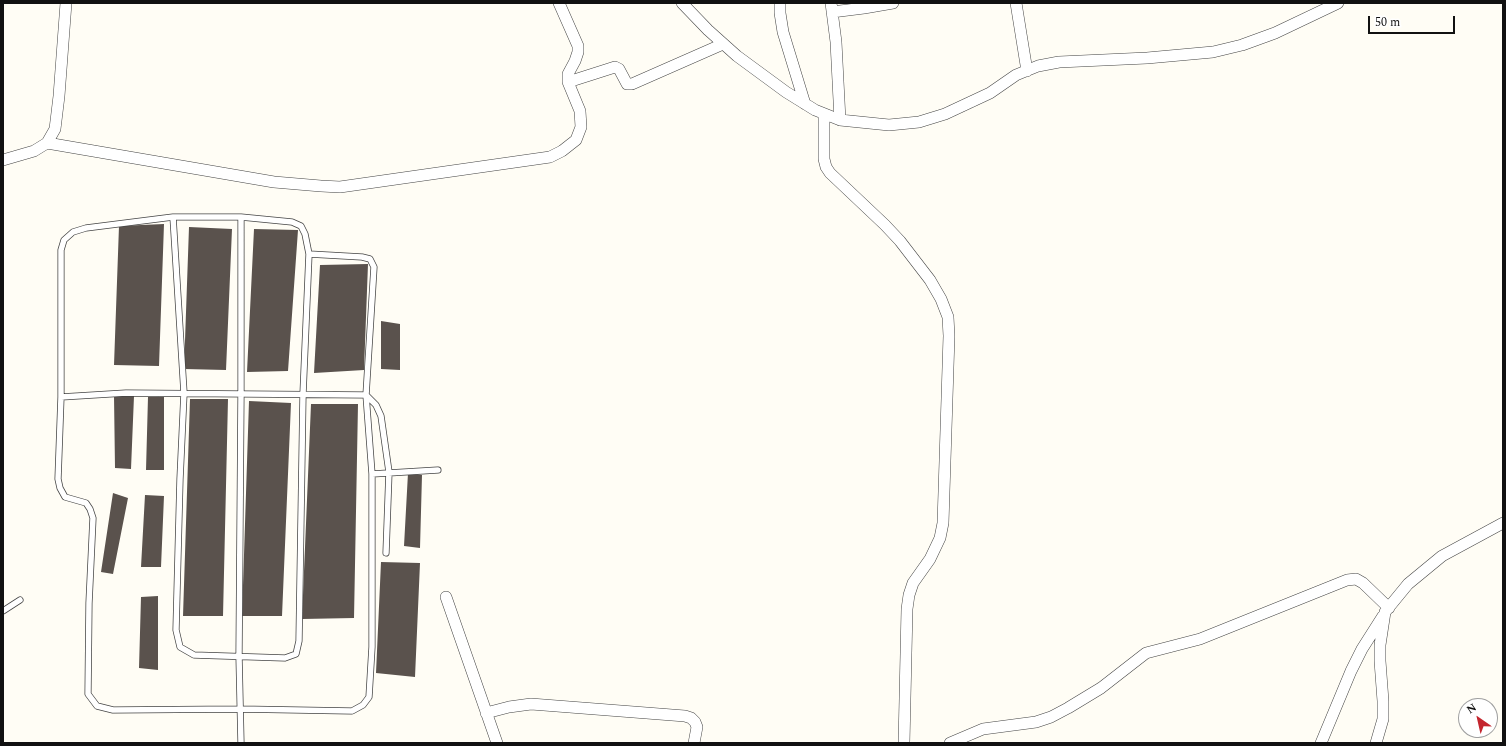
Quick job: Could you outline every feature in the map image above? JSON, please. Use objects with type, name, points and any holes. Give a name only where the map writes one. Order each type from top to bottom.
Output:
[{"type":"street","points":[[3,160],[34,151],[47,143],[55,129],[66,3]]},
{"type":"street","points":[[47,143],[298,185],[340,186],[550,157],[562,151],[576,140],[581,127],[580,110],[568,82],[568,74],[575,61],[578,46],[559,3]]},
{"type":"street","points":[[682,3],[722,44],[755,70],[805,104],[840,120],[889,125],[918,122],[945,114],[965,106],[990,93],[1016,75],[1038,66],[1059,62],[1147,58],[1213,52],[1242,45],[1275,33],[1338,3]]},
{"type":"street","points":[[780,3],[783,32],[805,104]]},
{"type":"street","points":[[840,120],[838,69],[832,7],[864,8],[893,3]]},
{"type":"street","points":[[1016,3],[1027,71]]},
{"type":"street","points":[[568,82],[615,67],[622,73],[627,84],[632,84],[722,44]]},
{"type":"street","points":[[824,114],[824,159],[826,167],[830,173],[885,225],[904,246],[930,280],[941,299],[948,316],[949,336],[943,523],[940,538],[930,559],[913,583],[909,595],[907,609],[904,743]]},
{"type":"street","points":[[1321,743],[1362,648],[1387,610],[1408,584],[1442,556],[1503,523]]},
{"type":"street","points":[[950,743],[984,729],[1036,722],[1051,717],[1101,688],[1146,653],[1200,639],[1347,580],[1356,579],[1363,583],[1387,610]]},
{"type":"street","points":[[446,597],[497,743]]},
{"type":"street","points":[[1376,743],[1383,719],[1384,701],[1380,645],[1387,610]]},
{"type":"street","points":[[486,713],[509,707],[531,704],[686,716],[695,722],[697,727],[694,743]]},
{"type":"lane","points":[[173,217],[184,393],[176,630],[180,647],[194,655],[285,658],[296,654],[299,641],[304,394],[309,254],[305,234],[301,226],[292,222],[241,217],[173,217],[86,228],[73,232],[64,240],[61,250],[61,397],[58,479],[60,488],[65,497],[86,503],[93,518],[89,603],[88,694],[97,706],[113,710],[352,710],[363,705],[369,697],[372,586],[372,474],[366,395],[374,267],[370,259],[362,257],[309,254]]},
{"type":"lane","points":[[241,217],[239,656],[241,743]]},
{"type":"lane","points":[[61,397],[126,393],[366,395],[376,405],[381,416],[389,472],[386,553]]},
{"type":"lane","points":[[372,474],[438,470]]},
{"type":"lane","points":[[3,611],[20,600]]},
{"type":"building","points":[[164,224],[159,366],[114,365],[119,226]]},
{"type":"building","points":[[189,227],[232,229],[226,370],[184,369]]},
{"type":"building","points":[[254,229],[298,230],[288,371],[247,372]]},
{"type":"building","points":[[368,264],[364,370],[314,373],[320,265]]},
{"type":"building","points":[[381,321],[400,324],[400,370],[381,369]]},
{"type":"building","points":[[114,396],[134,396],[131,469],[115,468]]},
{"type":"building","points":[[148,397],[164,397],[164,470],[146,470]]},
{"type":"building","points":[[190,399],[228,399],[223,616],[183,616]]},
{"type":"building","points":[[249,401],[291,403],[282,616],[242,616]]},
{"type":"building","points":[[311,404],[358,404],[354,618],[302,619]]},
{"type":"building","points":[[408,473],[422,475],[420,548],[404,546]]},
{"type":"building","points":[[113,493],[128,498],[113,574],[101,572]]},
{"type":"building","points":[[145,495],[164,496],[161,567],[141,567]]},
{"type":"building","points":[[381,562],[420,563],[415,677],[376,673]]},
{"type":"building","points":[[158,596],[158,670],[139,668],[141,597]]}]
